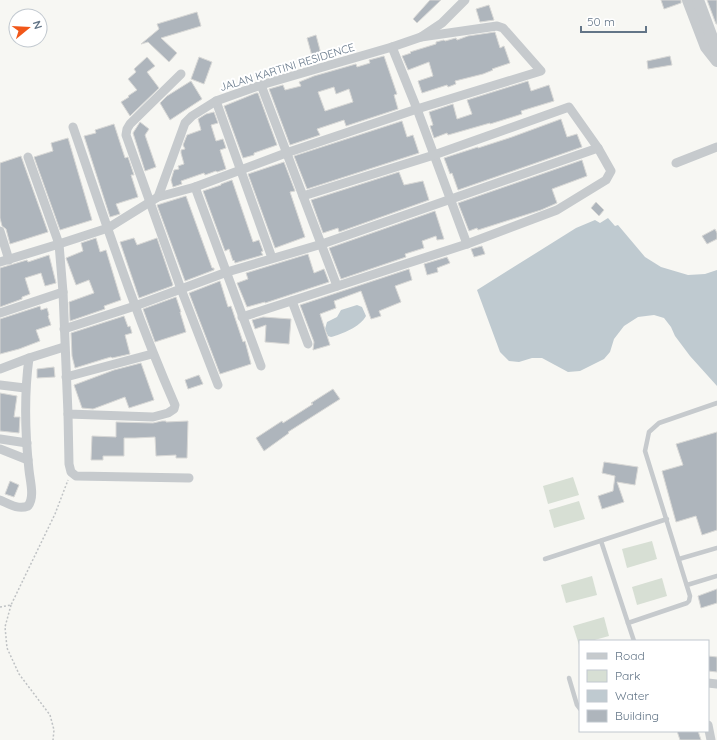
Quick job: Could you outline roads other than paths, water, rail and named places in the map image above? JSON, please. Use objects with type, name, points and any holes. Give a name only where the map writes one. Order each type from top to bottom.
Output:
[{"type":"street","name":"JALAN KARTINI RESIDENCE","points":[[158,197],[185,123],[192,116],[216,101],[261,85],[392,47],[421,37],[442,23],[465,0]]},
{"type":"street","points":[[688,0],[706,46],[717,60]]},
{"type":"street","points":[[698,0],[714,42],[717,60]]},
{"type":"street","points":[[0,231],[4,261],[108,228],[158,197],[195,187],[286,153],[417,109],[541,72],[502,28],[497,26],[421,37]]},
{"type":"street","points":[[392,47],[417,109],[449,199],[467,244]]},
{"type":"street","points":[[181,74],[130,124],[126,135],[181,289],[218,385]]},
{"type":"street","points":[[261,85],[337,286]]},
{"type":"street","points":[[216,101],[272,258]]},
{"type":"street","points":[[242,317],[467,244],[558,210],[606,180],[611,171],[598,148],[569,107],[434,155],[303,196]]},
{"type":"street","points":[[68,414],[153,417],[168,413],[174,409],[175,404],[152,354],[134,306],[73,127]]},
{"type":"street","points":[[676,163],[717,147]]},
{"type":"street","points":[[64,330],[226,272],[322,244],[598,148]]},
{"type":"street","points":[[28,157],[59,244],[63,292],[69,464],[71,472],[76,476],[189,478]]},
{"type":"street","points":[[195,187],[261,366]]},
{"type":"street","points":[[0,313],[63,292]]},
{"type":"street","points":[[292,301],[308,344]]},
{"type":"street","points":[[0,369],[28,358],[64,347]]},
{"type":"street","points":[[66,377],[152,354]]},
{"type":"street","points":[[0,500],[20,508],[28,506],[32,498],[26,443],[25,388],[28,358]]},
{"type":"street","points":[[0,385],[25,388]]},
{"type":"street","points":[[0,439],[26,443]]},
{"type":"street","points":[[0,449],[28,460]]},
{"type":"lane","points":[[628,622],[687,603],[690,596],[645,450],[649,432],[659,423],[717,403]]},
{"type":"lane","points":[[545,559],[667,519]]},
{"type":"lane","points":[[601,541],[634,640]]},
{"type":"lane","points":[[679,559],[717,548]]},
{"type":"lane","points":[[687,585],[717,576]]},
{"type":"lane","points":[[569,678],[579,708]]},
{"type":"water","points":[[608,218],[615,226],[618,225],[645,257],[661,267],[688,275],[705,274],[717,270],[717,386],[690,356],[664,318],[654,315],[638,317],[624,326],[614,339],[610,352],[604,359],[580,371],[568,372],[542,358],[532,358],[519,362],[509,361],[500,352],[477,290],[576,228],[595,220],[600,223]]},
{"type":"water","points":[[357,305],[362,307],[366,316],[360,324],[345,332],[331,337],[328,336],[325,329],[327,322],[337,317],[341,310]]}]
